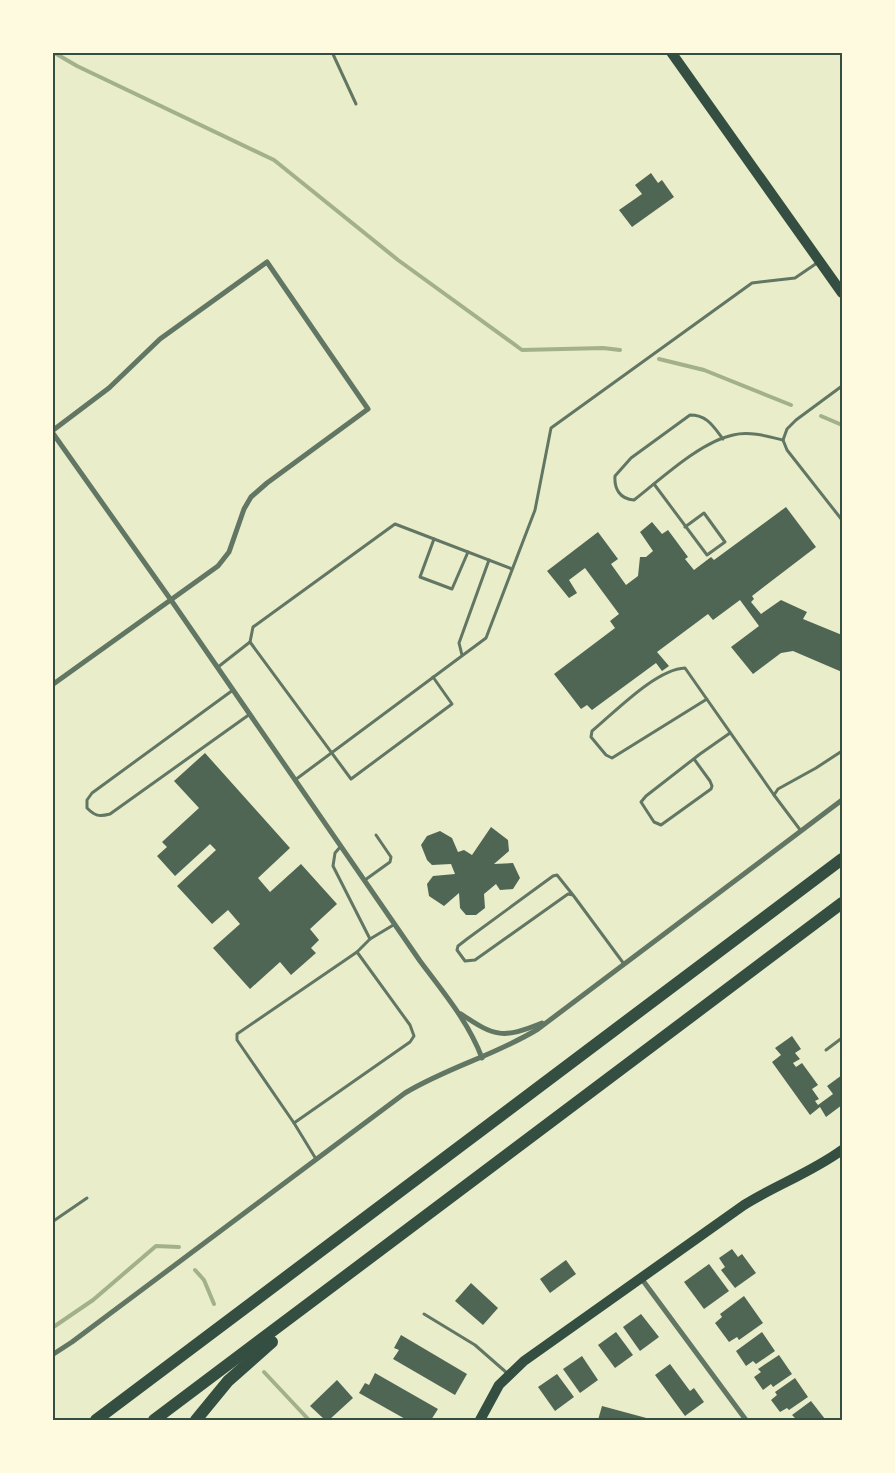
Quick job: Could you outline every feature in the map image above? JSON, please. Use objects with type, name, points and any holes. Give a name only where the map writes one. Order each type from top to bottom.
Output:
[{"type":"highway","points":[[96,1420],[842,858]]},
{"type":"highway","points":[[154,1420],[842,903]]},
{"type":"highway","points":[[196,1420],[216,1394],[243,1367],[364,1263]]},
{"type":"highway","points":[[86,1420],[167,1368]]},
{"type":"main road","points":[[671,52],[842,293]]},
{"type":"main road","points":[[480,1420],[499,1385],[524,1361],[744,1205],[842,1150]]},
{"type":"street","points":[[52,685],[171,600],[218,566],[229,552],[244,509],[251,497],[267,483],[368,409],[267,262],[160,339],[109,388],[52,432],[171,600],[218,667],[446,997],[459,1012],[482,1058]]},
{"type":"street","points":[[52,1355],[405,1093],[435,1076],[482,1058],[523,1038],[552,1019],[842,800]]},
{"type":"street","points":[[459,1012],[488,1030],[502,1033],[517,1033],[552,1019]]},
{"type":"street","points":[[641,1277],[746,1420]]},
{"type":"lane","points":[[332,52],[356,104]]},
{"type":"lane","points":[[295,780],[486,638],[535,510],[551,428],[752,283],[795,278],[820,261]]},
{"type":"lane","points":[[842,386],[796,420],[787,429],[783,440],[788,450],[842,520]]},
{"type":"lane","points":[[723,439],[711,423],[700,415],[690,415],[631,458],[615,476],[614,485],[618,492],[628,500],[634,500],[706,446],[723,439],[734,434],[763,435],[783,440]]},
{"type":"lane","points":[[654,484],[686,527],[707,555],[725,542],[704,513],[686,527]]},
{"type":"lane","points":[[218,667],[250,642],[253,627],[395,524],[512,569]]},
{"type":"lane","points":[[434,539],[420,577],[452,589],[468,552]]},
{"type":"lane","points":[[462,655],[458,643],[489,560]]},
{"type":"lane","points":[[250,642],[351,779],[452,704],[434,677]]},
{"type":"lane","points":[[707,699],[612,758],[606,755],[591,737],[592,731],[656,677],[669,671],[684,668],[707,699],[774,795],[801,831]]},
{"type":"lane","points":[[233,690],[92,793],[87,800],[87,808],[93,814],[100,817],[110,814],[250,714]]},
{"type":"lane","points":[[694,759],[710,781],[711,790],[669,820],[661,824],[654,822],[641,802],[646,796],[694,759],[730,733]]},
{"type":"lane","points":[[774,795],[778,789],[842,751]]},
{"type":"lane","points":[[365,880],[390,862],[391,857],[376,835]]},
{"type":"lane","points":[[341,846],[335,853],[333,866],[370,938]]},
{"type":"lane","points":[[573,895],[568,894],[564,896],[475,960],[465,961],[457,950],[458,946],[467,938],[552,876],[557,875],[573,895],[624,964]]},
{"type":"lane","points":[[316,1160],[237,1040],[237,1034],[357,952],[370,938],[395,924]]},
{"type":"lane","points":[[294,1124],[410,1042],[414,1036],[410,1025],[357,952]]},
{"type":"lane","points":[[826,1050],[842,1038]]},
{"type":"lane","points":[[52,1222],[87,1198]]},
{"type":"lane","points":[[424,1314],[475,1345],[512,1372]]},
{"type":"building","points":[[651,173],[658,183],[662,180],[674,197],[632,227],[619,210],[642,194],[635,185]]},
{"type":"building","points":[[786,507],[816,547],[752,596],[754,599],[751,602],[761,614],[781,600],[807,612],[803,619],[842,635],[842,672],[793,651],[781,653],[753,674],[731,647],[759,626],[740,600],[713,620],[708,614],[657,652],[669,666],[662,671],[656,663],[592,710],[587,705],[581,709],[554,674],[615,628],[610,621],[619,614],[585,568],[569,580],[577,593],[569,598],[547,571],[598,532],[618,559],[611,564],[626,585],[638,576],[640,557],[646,557],[653,551],[640,532],[652,522],[662,534],[668,530],[688,557],[685,559],[694,570],[711,557],[714,560]]},
{"type":"building","points":[[205,753],[290,848],[258,878],[270,892],[301,864],[337,904],[310,929],[319,940],[311,948],[316,953],[291,975],[280,962],[250,989],[213,948],[240,924],[228,910],[212,924],[177,886],[216,850],[210,844],[175,876],[157,856],[167,847],[162,842],[199,808],[174,781]]},
{"type":"building","points":[[491,827],[508,840],[509,851],[494,864],[513,863],[520,878],[513,889],[500,890],[496,884],[484,894],[485,908],[476,915],[466,915],[460,908],[459,893],[444,906],[429,896],[427,884],[433,876],[455,874],[451,864],[432,865],[427,860],[421,845],[427,836],[440,831],[452,838],[458,852],[464,850],[472,855]]},
{"type":"building","points":[[792,1036],[801,1049],[795,1053],[800,1059],[793,1063],[796,1067],[802,1063],[818,1085],[812,1089],[819,1099],[815,1101],[818,1105],[833,1094],[827,1086],[842,1075],[842,1105],[826,1117],[820,1107],[810,1115],[772,1062],[781,1055],[775,1048]]},
{"type":"building","points":[[732,1249],[738,1257],[742,1254],[756,1273],[735,1288],[721,1270],[725,1267],[719,1258]]},
{"type":"building","points":[[566,1260],[576,1274],[550,1293],[540,1279]]},
{"type":"building","points":[[709,1264],[729,1291],[704,1309],[684,1282]]},
{"type":"building","points":[[471,1283],[498,1308],[483,1325],[455,1301]]},
{"type":"building","points":[[744,1296],[763,1323],[739,1340],[737,1337],[729,1342],[715,1323],[722,1317],[720,1314]]},
{"type":"building","points":[[641,1314],[659,1337],[640,1351],[623,1327]]},
{"type":"building","points":[[616,1332],[633,1355],[615,1368],[598,1345]]},
{"type":"building","points":[[762,1332],[775,1351],[756,1364],[753,1361],[746,1366],[736,1351]]},
{"type":"building","points":[[401,1335],[467,1374],[455,1395],[393,1359],[399,1350],[394,1348]]},
{"type":"building","points":[[779,1355],[792,1374],[773,1387],[771,1384],[763,1390],[754,1377],[761,1372],[758,1369]]},
{"type":"building","points":[[582,1356],[598,1380],[580,1393],[563,1369]]},
{"type":"building","points":[[670,1364],[690,1391],[694,1388],[704,1402],[685,1416],[655,1375]]},
{"type":"building","points":[[375,1373],[438,1409],[431,1420],[407,1420],[359,1393],[365,1383],[369,1385]]},
{"type":"building","points":[[557,1374],[574,1397],[555,1411],[538,1387]]},
{"type":"building","points":[[795,1378],[808,1397],[789,1410],[787,1408],[780,1412],[771,1400],[777,1395],[775,1392]]},
{"type":"building","points":[[337,1380],[353,1398],[329,1420],[325,1420],[310,1406]]},
{"type":"building","points":[[811,1401],[825,1419],[791,1420],[795,1418],[792,1415]]},
{"type":"building","points":[[602,1406],[650,1419],[598,1420]]},
{"type":"waterway","points":[[53,52],[77,66],[274,160],[398,260],[522,350],[603,348],[620,350]]},
{"type":"waterway","points":[[659,359],[704,370],[791,405]]},
{"type":"waterway","points":[[821,416],[842,425]]},
{"type":"waterway","points":[[52,1328],[93,1300],[156,1246],[179,1247]]},
{"type":"waterway","points":[[195,1270],[204,1280],[214,1304]]},
{"type":"waterway","points":[[264,1372],[309,1420]]}]
